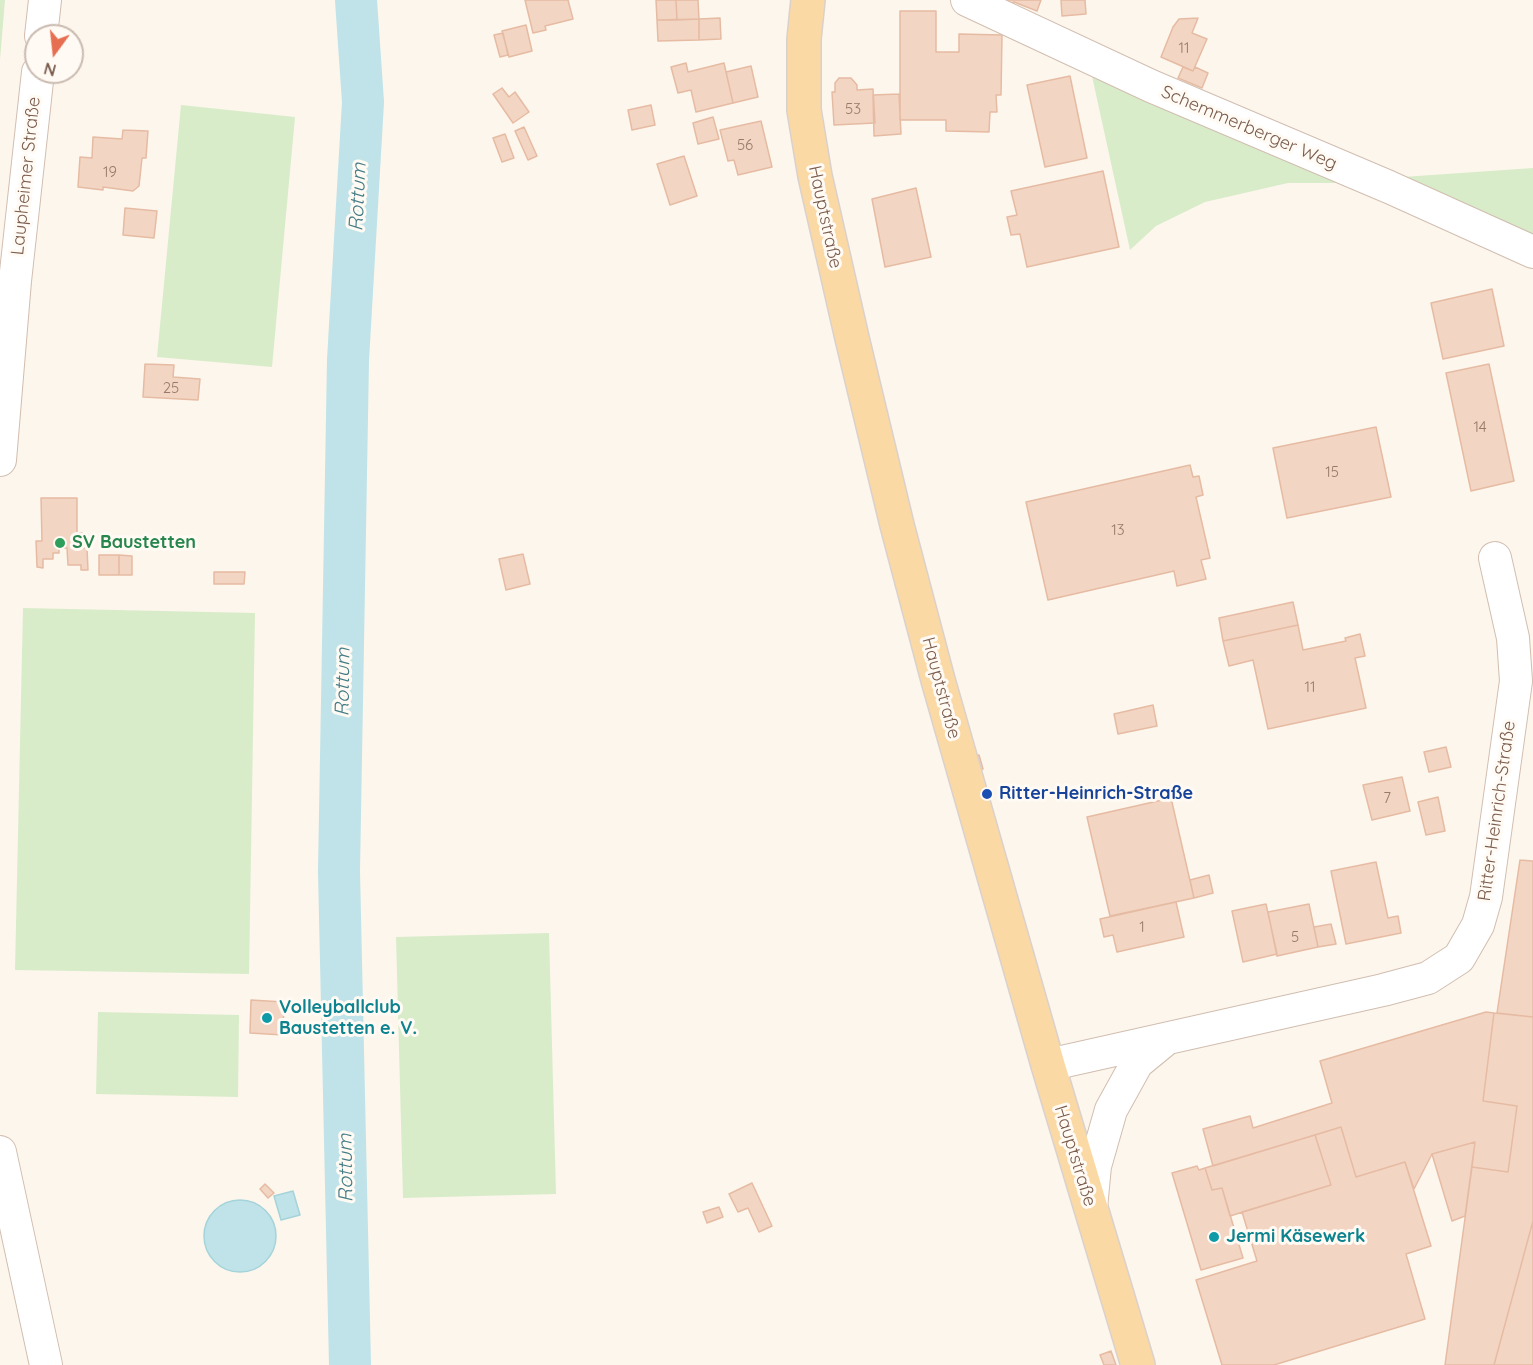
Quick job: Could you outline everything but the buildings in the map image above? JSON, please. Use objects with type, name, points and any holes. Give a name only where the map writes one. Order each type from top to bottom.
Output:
[{"type":"main road","name":"Hauptstraße","points":[[808,0],[804,39],[804,110],[815,176],[849,328],[938,680],[1048,1065],[1138,1365]]},
{"type":"street","points":[[43,24],[45,0]]},
{"type":"street","name":"Schemmerberger Weg","points":[[967,0],[1151,86],[1389,187],[1533,252]]},
{"type":"street","name":"Laupheimer Straße","points":[[0,460],[7,280],[36,84]]},
{"type":"street","name":"Ritter-Heinrich-Straße","points":[[1048,1065],[1383,990],[1428,978],[1459,958],[1478,925],[1486,897],[1516,681],[1513,638],[1495,558]]},
{"type":"street","points":[[1091,1209],[1095,1166],[1111,1110],[1137,1063],[1168,1037]]},
{"type":"street","points":[[0,1152],[46,1365]]},
{"type":"green space","points":[[0,0],[5,0],[0,60]]},
{"type":"green space","points":[[1090,67],[1349,183],[1288,183],[1205,202],[1156,226],[1130,250]]},
{"type":"green space","points":[[181,105],[295,117],[272,367],[157,357]]},
{"type":"green space","points":[[1533,168],[1533,245],[1388,178]]},
{"type":"green space","points":[[23,608],[255,613],[249,974],[15,970]]},
{"type":"green space","points":[[549,933],[556,1194],[403,1198],[396,937]]},
{"type":"green space","points":[[98,1012],[239,1015],[238,1097],[96,1094]]},
{"type":"water","points":[[293,1191],[300,1215],[281,1220],[274,1196]]},
{"type":"water","points":[[240,1200],[260,1206],[270,1216],[276,1236],[270,1256],[260,1266],[240,1272],[220,1266],[210,1256],[204,1236],[210,1216],[220,1206]]},
{"type":"waterway","name":"Rottum","points":[[350,1365],[339,871],[348,360],[363,102],[356,0]]},
{"type":"place","name":"SV Baustetten","points":[[60,543]]},
{"type":"place","name":"Ritter-Heinrich-Straße","points":[[987,794]]},
{"type":"place","name":"Volleyballclub Baustetten e. V.","points":[[267,1018]]},
{"type":"place","name":"Jermi Käsewerk","points":[[1214,1237]]}]
